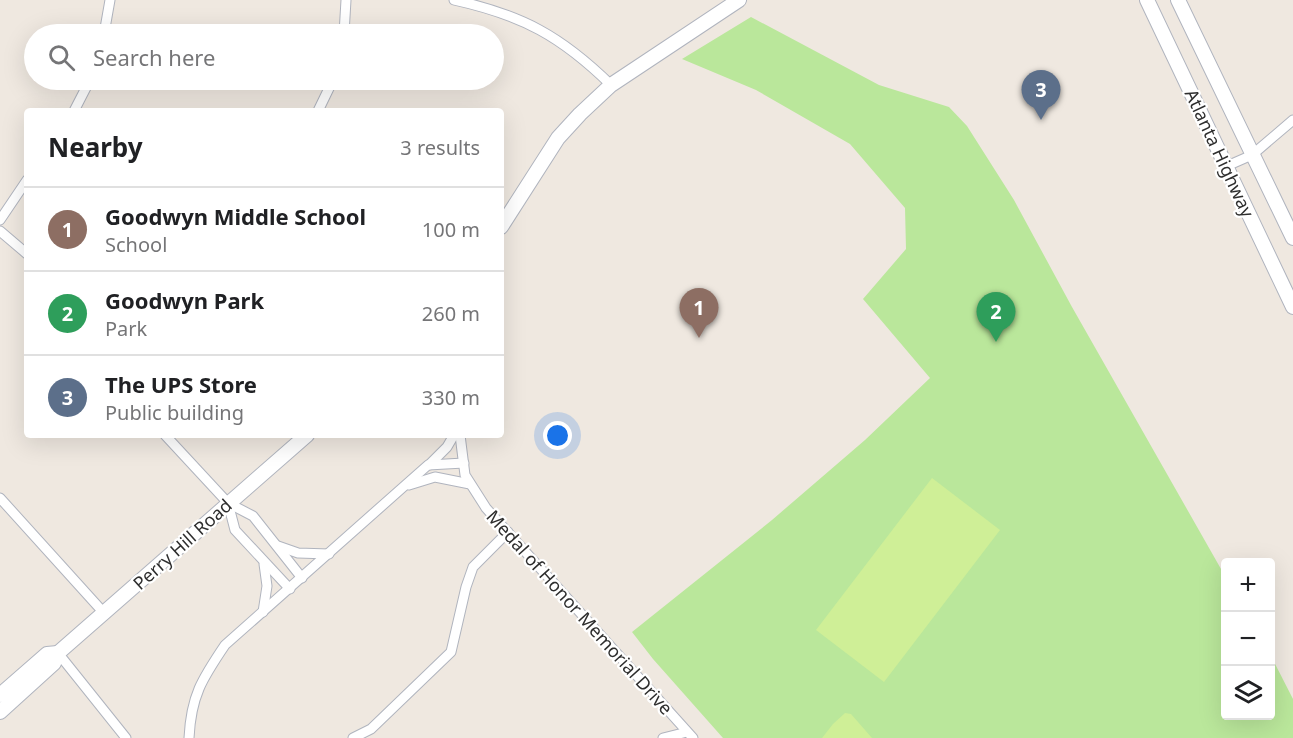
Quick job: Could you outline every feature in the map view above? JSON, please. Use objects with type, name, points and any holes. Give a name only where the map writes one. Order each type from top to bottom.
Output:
[{"type":"main road","points":[[504,222],[558,138],[611,84],[740,0]]},
{"type":"main road","name":"Atlanta Highway","points":[[1147,0],[1293,307]]},
{"type":"main road","name":"Atlanta Highway","points":[[1178,0],[1293,238]]},
{"type":"main road","name":"Perry Hill Road","points":[[0,712],[54,663],[58,653],[304,438]]},
{"type":"main road","name":"Perry Hill Road","points":[[0,695],[47,654],[58,653]]},
{"type":"street","points":[[106,24],[110,0]]},
{"type":"street","points":[[345,24],[346,0]]},
{"type":"street","points":[[454,0],[534,25],[583,58],[611,84]]},
{"type":"street","points":[[76,108],[85,90]]},
{"type":"street","points":[[319,108],[328,90]]},
{"type":"street","points":[[1227,166],[1252,155],[1293,120]]},
{"type":"street","points":[[0,220],[24,184]]},
{"type":"street","points":[[0,231],[24,251]]},
{"type":"street","points":[[168,438],[228,503],[253,516],[302,578]]},
{"type":"street","points":[[189,738],[195,695],[225,645],[406,486],[447,447],[452,438]]},
{"type":"street","name":"Medal of Honor Memorial Drive","points":[[460,438],[465,475],[486,508],[690,735]]},
{"type":"street","points":[[428,465],[464,463]]},
{"type":"street","points":[[406,486],[435,477],[470,484]]},
{"type":"street","points":[[0,498],[104,613]]},
{"type":"street","points":[[228,503],[235,530],[290,589]]},
{"type":"street","points":[[353,738],[372,729],[451,652],[473,567],[508,532]]},
{"type":"street","points":[[278,546],[298,554],[329,554]]},
{"type":"street","points":[[263,562],[267,586],[263,612]]},
{"type":"street","points":[[58,653],[126,738]]},
{"type":"street","points":[[663,738],[690,735]]},
{"type":"green space","points":[[751,17],[879,85],[949,107],[967,126],[1014,200],[1221,569],[1221,720],[1275,720],[1275,664],[1293,699],[1293,738],[723,738],[632,632],[772,520],[865,440],[930,378],[863,299],[906,249],[905,208],[850,144],[756,90],[682,59]]},
{"type":"green space","points":[[932,478],[1000,530],[884,682],[816,630]]},
{"type":"green space","points":[[845,713],[851,714],[872,738],[822,738]]},
{"type":"place","name":"The UPS Store","points":[[1041,120]]},
{"type":"place","name":"Goodwyn Middle School","points":[[699,338]]},
{"type":"place","name":"Goodwyn Park","points":[[996,342]]}]
